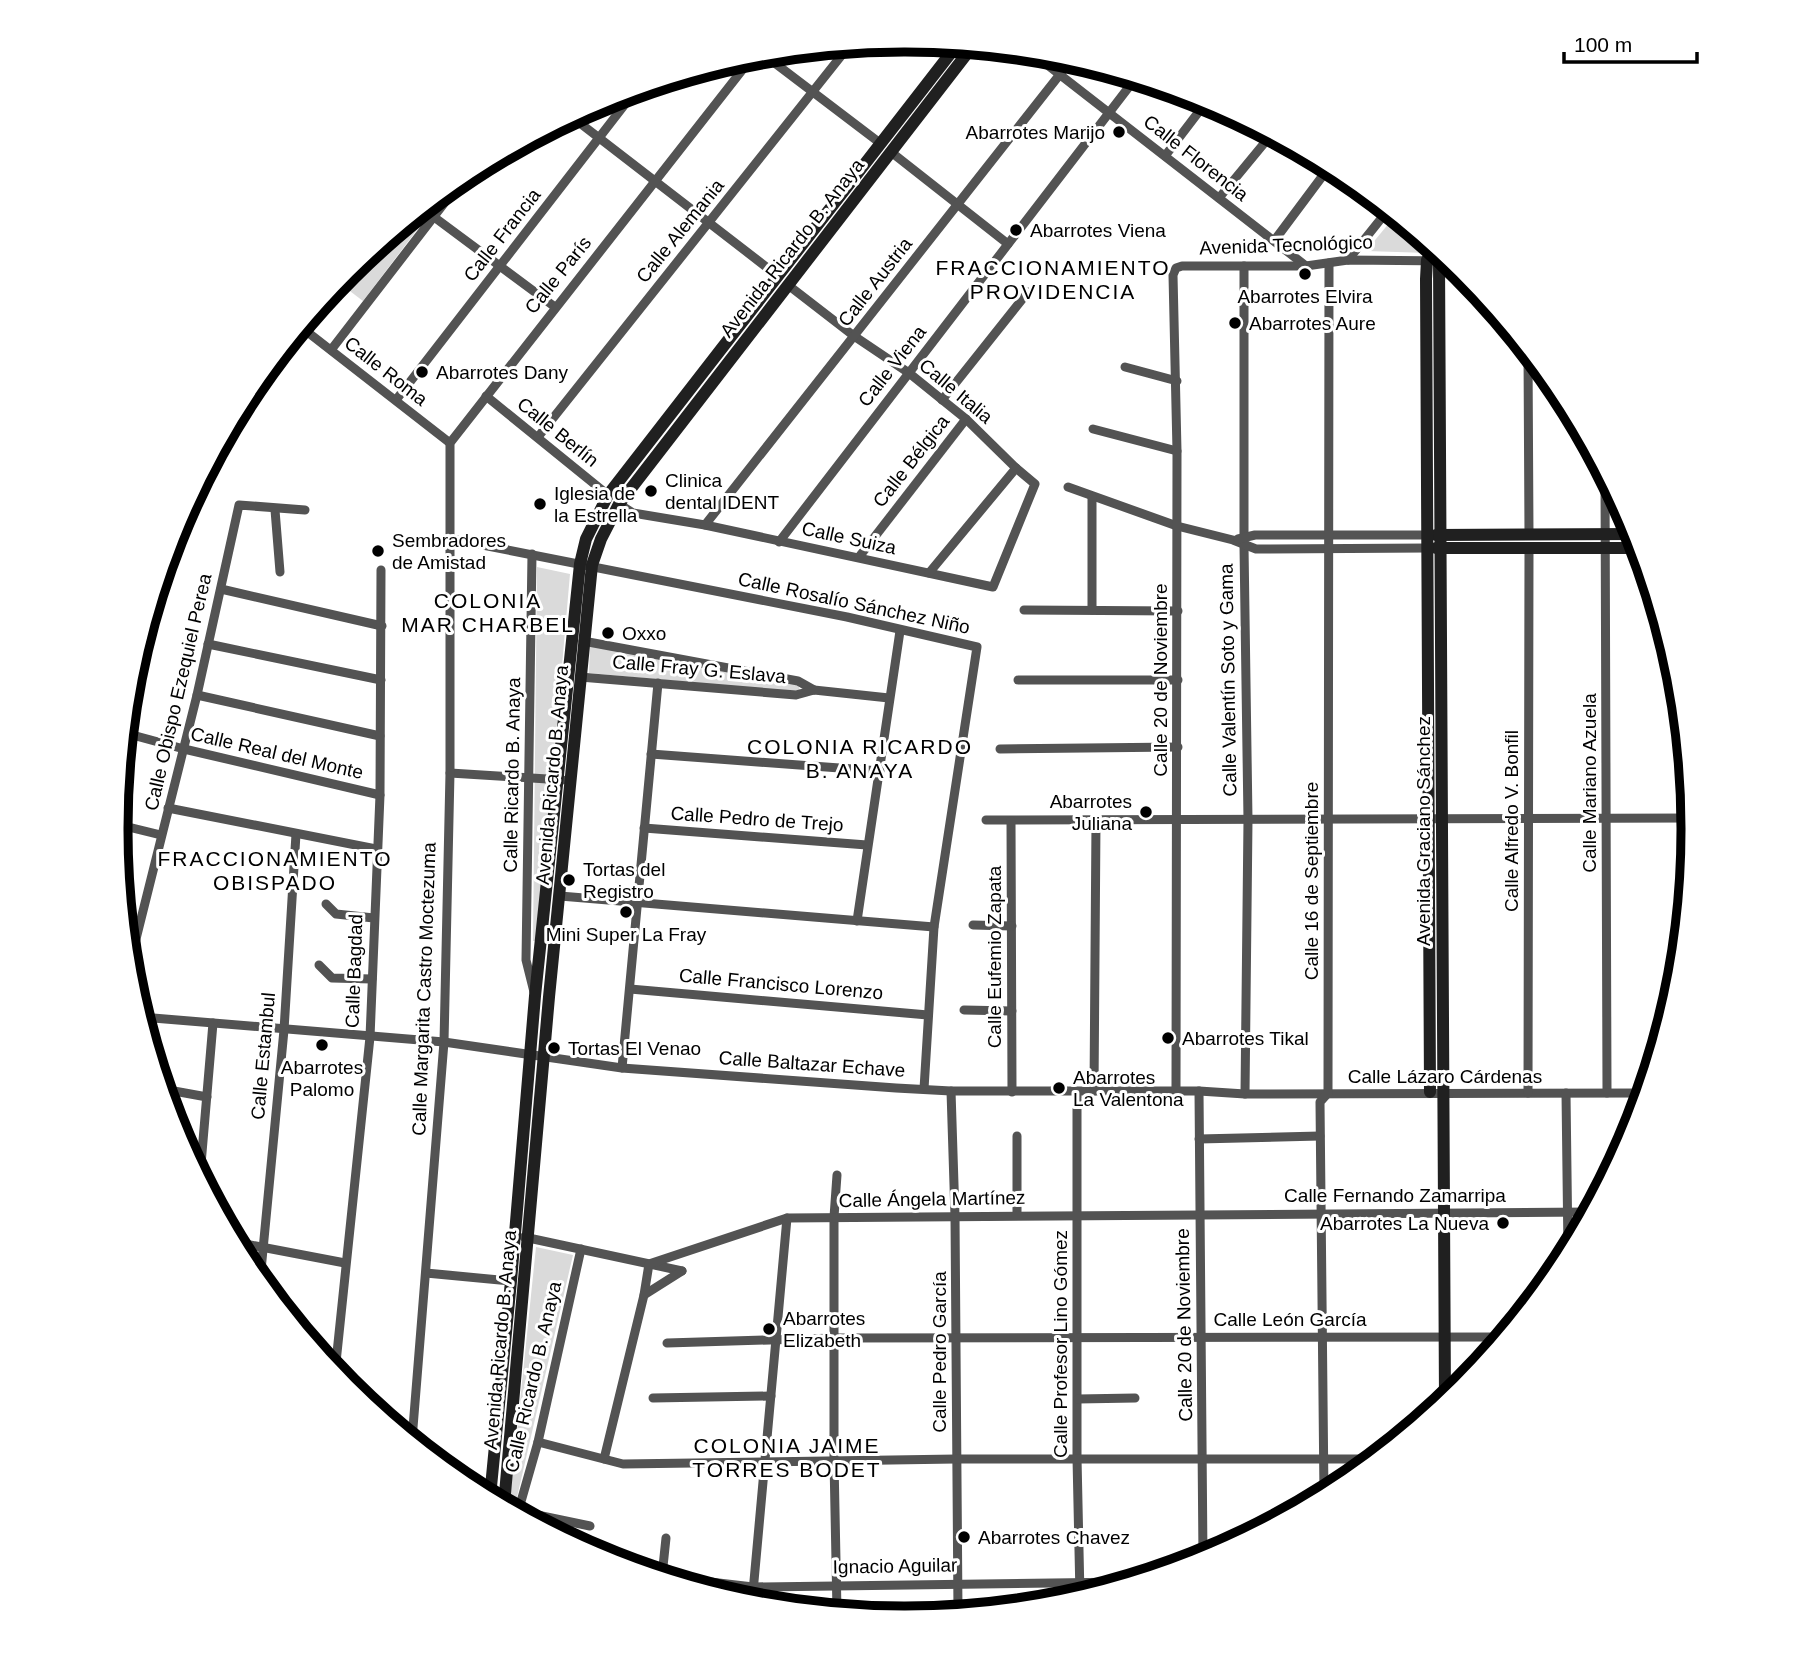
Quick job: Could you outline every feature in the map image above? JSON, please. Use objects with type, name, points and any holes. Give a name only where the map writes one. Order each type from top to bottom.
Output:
[{"type":"main road","name":"Avenida Ricardo B. Anaya","points":[[505,1494],[537,1054],[560,896],[565,780],[586,565],[619,504],[748,336],[783,281],[885,148],[951,54]]},
{"type":"main road","name":"Avenida Ricardo B. Anaya","points":[[885,148],[965,55]]},
{"type":"main road","name":"Avenida Graciano Sánchez","points":[[1435,541],[1426,403],[1437,265]]},
{"type":"main road","name":"Avenida Graciano Sánchez","points":[[1430,1092],[1435,819],[1435,541],[1441,403],[1438,265]]},
{"type":"main road","name":"Avenida Ricardo B. Anaya","points":[[537,1054],[535,996],[580,677],[586,539],[608,495],[737,328],[783,281]]},
{"type":"main road","points":[[737,328],[748,336]]},
{"type":"main road","points":[[1426,403],[1441,403]]},
{"type":"main road","points":[[1435,541],[1529,541],[1623,534]]},
{"type":"main road","points":[[1529,541],[1628,548]]},
{"type":"main road","name":"Avenida Graciano Sánchez","points":[[1435,819],[1444,1092],[1442,1213],[1445,1386]]},
{"type":"main road","name":"Avenida Ricardo B. Anaya","points":[[491,1486],[511,1281],[522,1237]]},
{"type":"street","name":"Calle Alemania","points":[[538,437],[842,55]]},
{"type":"street","points":[[776,63],[1008,244]]},
{"type":"street","name":"Calle Florencia","points":[[1048,66],[1306,266]]},
{"type":"street","name":"Calle París","points":[[450,443],[743,69]]},
{"type":"street","name":"Calle Austria","points":[[705,525],[1065,69]]},
{"type":"street","name":"Calle Viena","points":[[779,542],[1129,86]]},
{"type":"street","name":"Calle Francia","points":[[396,400],[624,106]]},
{"type":"street","points":[[1165,156],[1199,111]]},
{"type":"street","name":"Calle Italia","points":[[581,124],[854,336],[909,373],[966,419],[1035,484],[993,587]]},
{"type":"street","points":[[1219,198],[1265,142]]},
{"type":"street","points":[[1274,241],[1323,175]]},
{"type":"street","points":[[331,350],[445,204]]},
{"type":"street","points":[[434,217],[555,307]]},
{"type":"street","points":[[1348,260],[1382,217]]},
{"type":"street","name":"Avenida Tecnológico","points":[[1176,268],[1306,266],[1348,260],[1428,256]]},
{"type":"street","name":"Calle 16 de Septiembre","points":[[1324,1482],[1320,1102],[1328,1093],[1329,263]]},
{"type":"street","name":"Calle Valentín Soto y Gama","points":[[1244,266],[1248,820],[1245,1094]]},
{"type":"street","name":"Calle 20 de Noviembre","points":[[1176,268],[1173,275],[1177,381],[1178,611],[1176,1091]]},
{"type":"street","points":[[943,400],[1028,292]]},
{"type":"street","name":"Calle Roma","points":[[308,332],[450,443]]},
{"type":"street","points":[[1125,366],[1177,381]]},
{"type":"street","name":"Calle Alfredo V. Bonfil","points":[[1528,366],[1528,1093]]},
{"type":"street","name":"Calle Berlín","points":[[486,396],[608,495]]},
{"type":"street","name":"Calle Bélgica","points":[[859,557],[966,419]]},
{"type":"street","points":[[1093,429],[1177,451]]},
{"type":"street","points":[[450,443],[452,539]]},
{"type":"street","points":[[929,573],[1016,468]]},
{"type":"street","points":[[1068,487],[1177,526],[1233,540],[1329,535],[1435,541]]},
{"type":"street","name":"Calle Mariano Azuela","points":[[1605,495],[1607,1093]]},
{"type":"street","points":[[1091,497],[1092,610]]},
{"type":"street","name":"Calle Suiza","points":[[619,504],[633,513],[705,525],[993,587]]},
{"type":"street","name":"Calle Obispo Ezequiel Perea","points":[[136,937],[184,750],[239,505],[275,510]]},
{"type":"street","points":[[280,572],[275,510],[305,510]]},
{"type":"street","name":"Calle Rosalío Sánchez Niño","points":[[452,539],[847,617],[977,647],[934,927],[924,1089]]},
{"type":"street","name":"Calle Margarita Castro Moctezuma","points":[[413,1429],[444,1042],[452,539]]},
{"type":"street","points":[[1244,541],[1256,549],[1329,549],[1435,541]]},
{"type":"street","name":"Calle Ricardo B. Anaya","points":[[532,554],[526,960],[535,996]]},
{"type":"street","name":"Calle Bagdad","points":[[336,1358],[370,1037],[380,795],[381,570]]},
{"type":"street","points":[[220,589],[382,626]]},
{"type":"street","points":[[1024,610],[1178,611]]},
{"type":"street","points":[[857,921],[900,631]]},
{"type":"street","name":"Calle Fray G. Eslava","points":[[583,641],[798,681],[814,690]]},
{"type":"street","points":[[208,644],[381,680]]},
{"type":"street","name":"Calle Fray G. Eslava","points":[[580,677],[796,695],[814,690],[889,698]]},
{"type":"street","points":[[1018,680],[1178,680]]},
{"type":"street","points":[[622,1068],[658,683]]},
{"type":"street","points":[[197,695],[380,736]]},
{"type":"street","name":"Calle Real del Monte","points":[[134,735],[184,750],[380,795]]},
{"type":"street","points":[[1000,749],[1178,747]]},
{"type":"street","points":[[651,754],[880,771]]},
{"type":"street","points":[[450,773],[565,780]]},
{"type":"street","points":[[168,808],[376,849]]},
{"type":"street","points":[[986,820],[1681,818]]},
{"type":"street","name":"Calle Eufemio Zapata","points":[[1011,821],[1012,1092]]},
{"type":"street","points":[[1094,1091],[1096,821]]},
{"type":"street","points":[[128,827],[161,835]]},
{"type":"street","name":"Calle Pedro de Trejo","points":[[645,828],[867,845]]},
{"type":"street","name":"Calle Estambul","points":[[262,1264],[284,1030],[296,834]]},
{"type":"street","points":[[560,896],[934,927]]},
{"type":"street","points":[[326,904],[336,914],[374,918]]},
{"type":"street","points":[[973,925],[1012,926]]},
{"type":"street","points":[[318,965],[332,978],[372,979]]},
{"type":"street","name":"Calle Francisco Lorenzo","points":[[630,989],[928,1015]]},
{"type":"street","points":[[964,1010],[1012,1011]]},
{"type":"street","name":"Calle Baltazar Echave","points":[[151,1018],[444,1042],[622,1068],[951,1091],[1094,1091]]},
{"type":"street","points":[[199,1152],[207,1097],[213,1023]]},
{"type":"street","points":[[174,1091],[207,1097]]},
{"type":"street","name":"Calle Pedro García","points":[[951,1091],[955,1216],[958,1604]]},
{"type":"street","name":"Calle Profesor Lino Gómez","points":[[1077,1091],[1077,1458],[1080,1585]]},
{"type":"street","name":"Calle Lázaro Cárdenas","points":[[1094,1091],[1245,1094],[1635,1093]]},
{"type":"street","name":"Calle 20 de Noviembre","points":[[1199,1091],[1203,1546]]},
{"type":"street","points":[[1566,1093],[1567,1232]]},
{"type":"street","points":[[1017,1136],[1017,1215]]},
{"type":"street","points":[[1199,1139],[1320,1136]]},
{"type":"street","points":[[837,1175],[834,1217],[837,1602]]},
{"type":"street","name":"Calle Fernando Zamarripa","points":[[1077,1214],[1580,1212]]},
{"type":"street","name":"Calle Ángela Martínez","points":[[649,1264],[787,1218],[1077,1214]]},
{"type":"street","points":[[753,1591],[787,1218]]},
{"type":"street","points":[[522,1237],[682,1271],[644,1295]]},
{"type":"street","points":[[249,1245],[345,1263]]},
{"type":"street","name":"Calle Ricardo B. Anaya","points":[[520,1503],[538,1442],[581,1249]]},
{"type":"street","points":[[604,1459],[649,1264]]},
{"type":"street","points":[[426,1273],[511,1281]]},
{"type":"street","name":"Calle León García","points":[[667,1343],[835,1338],[1078,1336],[1491,1338]]},
{"type":"street","points":[[653,1398],[771,1396]]},
{"type":"street","points":[[1078,1399],[1135,1398]]},
{"type":"street","points":[[538,1442],[623,1464],[1077,1458],[1358,1459]]},
{"type":"street","points":[[547,1518],[590,1526]]},
{"type":"street","points":[[665,1567],[666,1538]]},
{"type":"street","name":"Ignacio Aguilar","points":[[720,1583],[753,1587],[1093,1582]]},
{"type":"shaded area","points":[[426,218],[363,301],[347,289]]},
{"type":"shaded area","points":[[1389,223],[1425,253],[1366,251]]},
{"type":"shaded area","points":[[537,567],[570,574],[538,941],[533,941]]},
{"type":"shaded area","points":[[590,645],[798,685],[800,690],[797,692],[589,673]]},
{"type":"shaded area","points":[[536,1247],[573,1255],[516,1501],[510,1497]]},
{"type":"place","name":"Abarrotes Marijo","points":[[1119,132]]},
{"type":"place","name":"Abarrotes Viena","points":[[1016,230]]},
{"type":"place","name":"Abarrotes Elvira","points":[[1305,274]]},
{"type":"place","name":"Abarrotes Aure","points":[[1235,323]]},
{"type":"place","name":"Abarrotes Dany","points":[[422,372]]},
{"type":"place","name":"Clinica dental IDENT","points":[[651,491]]},
{"type":"place","name":"Iglesia de la Estrella","points":[[540,504]]},
{"type":"place","name":"Sembradores de Amistad","points":[[378,551]]},
{"type":"place","name":"Oxxo","points":[[608,633]]},
{"type":"place","name":"Abarrotes Juliana","points":[[1146,812]]},
{"type":"place","name":"Tortas del Registro","points":[[569,880]]},
{"type":"place","name":"Mini Super La Fray","points":[[626,912]]},
{"type":"place","name":"Abarrotes Tikal","points":[[1168,1038]]},
{"type":"place","name":"Abarrotes Palomo","points":[[322,1045]]},
{"type":"place","name":"Tortas El Venao","points":[[554,1048]]},
{"type":"place","name":"Abarrotes La Valentona","points":[[1059,1088]]},
{"type":"place","name":"Abarrotes La Nueva","points":[[1503,1223]]},
{"type":"place","name":"Abarrotes Elizabeth","points":[[769,1329]]},
{"type":"place","name":"Abarrotes Chavez","points":[[964,1537]]},
{"type":"district","name":"FRACCIONAMIENTO PROVIDENCIA","points":[[1053,279]]},
{"type":"district","name":"COLONIA MAR CHARBEL","points":[[488,612]]},
{"type":"district","name":"COLONIA RICARDO B. ANAYA","points":[[860,758]]},
{"type":"district","name":"FRACCIONAMIENTO OBISPADO","points":[[275,870]]},
{"type":"district","name":"COLONIA JAIME TORRES BODET","points":[[787,1457]]}]
